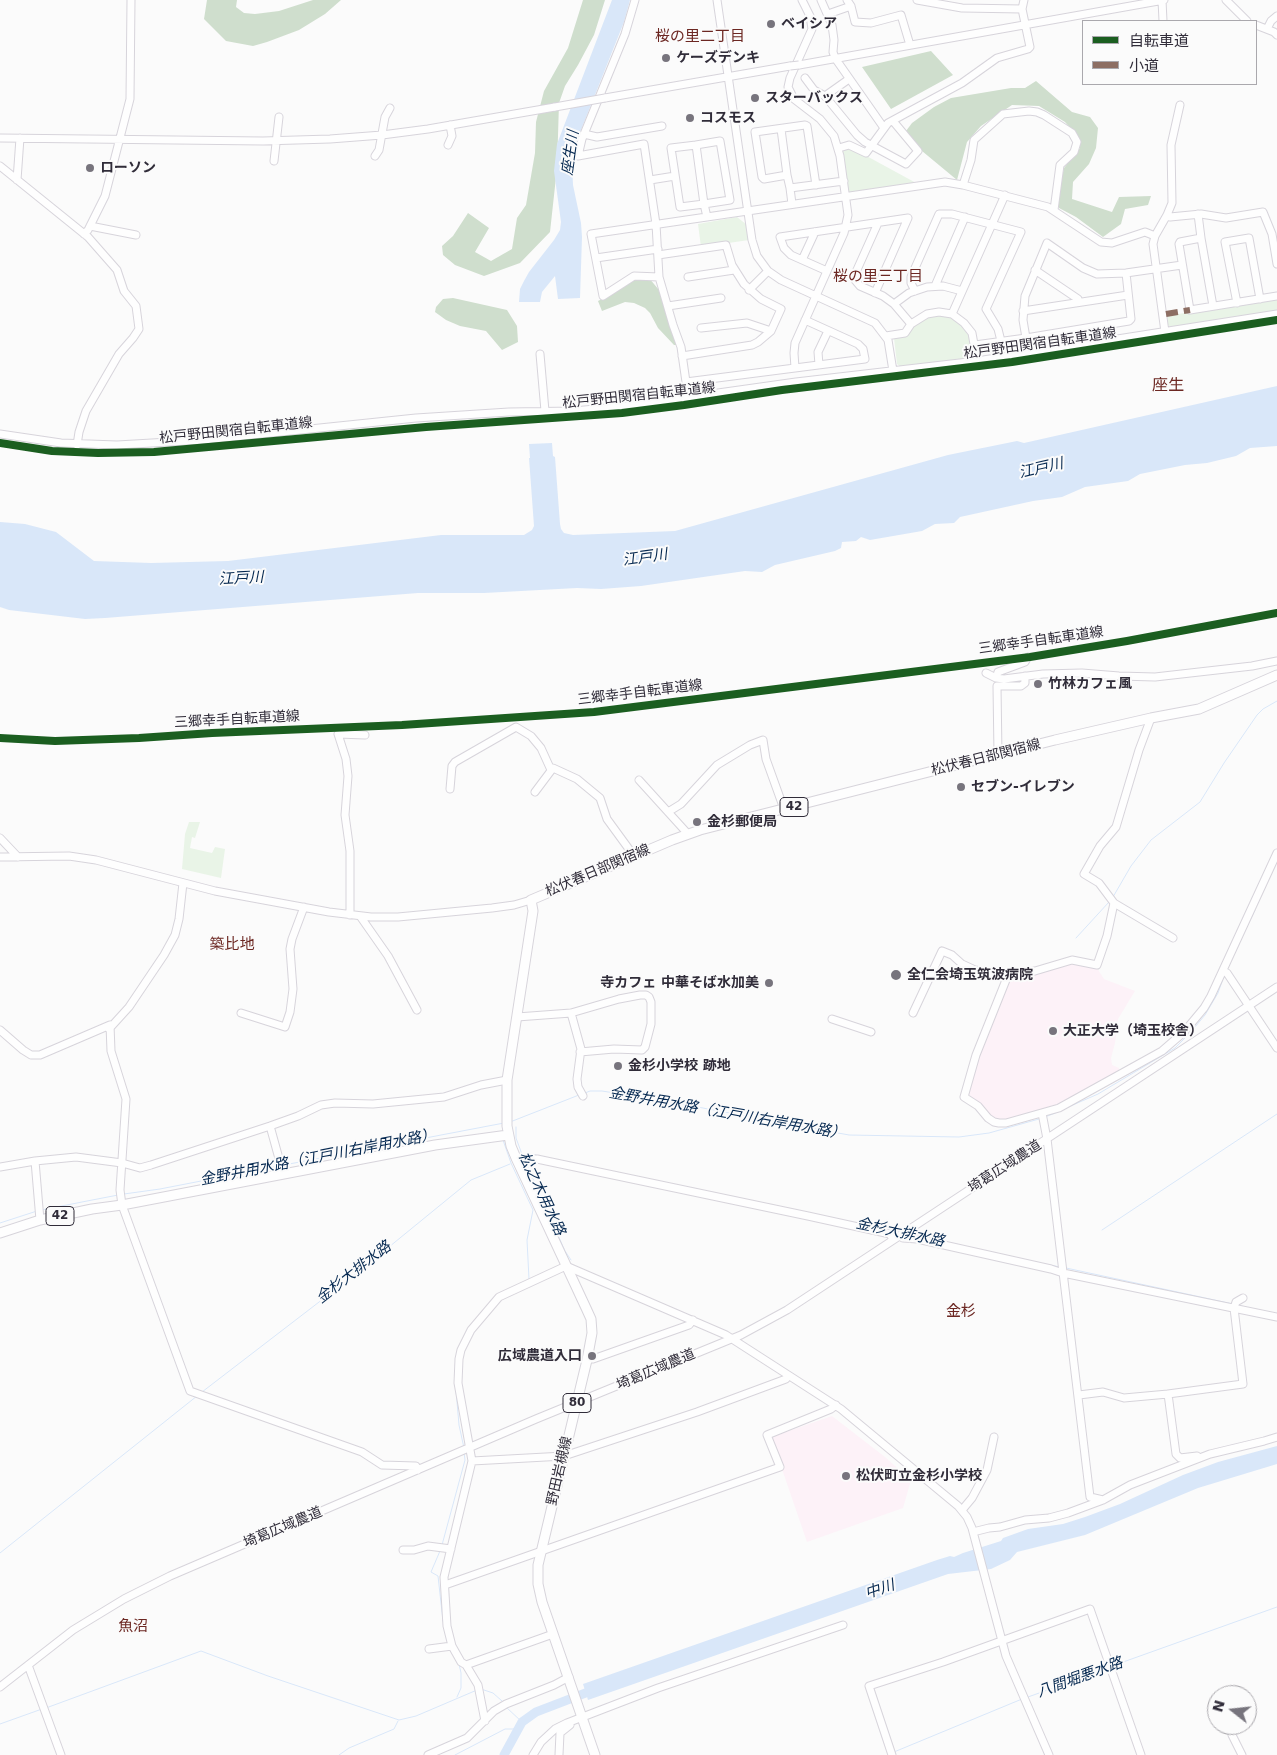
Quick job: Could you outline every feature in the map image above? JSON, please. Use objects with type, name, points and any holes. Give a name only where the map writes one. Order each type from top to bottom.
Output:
[{"type":"main road","name":"松伏春日部関宿線","points":[[508,1127],[507,1080],[533,910],[531,900],[688,834],[998,755],[1211,705],[1277,675]]},
{"type":"main road","name":"42","points":[[0,1233],[40,1220],[92,1209],[122,1205],[435,1145],[508,1127]]},
{"type":"main road","name":"野田岩槻線","points":[[508,1127],[516,1158],[590,1320],[592,1333],[588,1359],[541,1551],[538,1565],[538,1584],[542,1602],[595,1755]]},
{"type":"street","points":[[84,234],[105,196],[130,99],[132,0]]},
{"type":"street","points":[[635,0],[628,24],[584,134],[578,156],[644,144],[656,224],[659,277],[681,348],[686,382],[865,359],[863,349],[858,344],[805,320]]},
{"type":"street","points":[[717,0],[750,223],[757,256],[768,270],[780,280],[872,321],[886,336],[891,349],[893,366]]},
{"type":"street","points":[[795,368],[795,343],[805,320],[821,298],[827,272],[846,228],[848,215],[844,181],[834,136],[825,124],[797,102],[789,92],[790,78],[812,29],[810,16],[802,0]]},
{"type":"street","points":[[821,0],[828,14],[833,32],[833,52],[835,58],[884,128]]},
{"type":"street","points":[[917,0],[962,8],[1022,9]]},
{"type":"street","points":[[838,148],[849,145],[866,153],[884,128],[892,121],[962,83],[997,58],[1028,49],[1030,47],[1022,9],[1024,0]]},
{"type":"street","points":[[0,138],[277,141],[382,135],[799,65],[1163,0],[1163,20]]},
{"type":"street","points":[[1226,0],[1246,20]]},
{"type":"street","points":[[828,14],[849,3],[855,22],[870,22],[901,15],[910,45]]},
{"type":"street","points":[[1267,29],[1271,21],[1277,16]]},
{"type":"street","points":[[1257,25],[1277,35]]},
{"type":"street","points":[[805,78],[814,90],[831,102],[852,130],[871,146],[906,164],[918,151],[892,121]]},
{"type":"street","points":[[825,96],[848,79]]},
{"type":"street","points":[[1165,332],[1158,269],[1153,244],[1155,236],[1168,214],[1173,198],[1171,145],[1180,104]]},
{"type":"street","points":[[375,156],[379,150],[385,117],[390,108]]},
{"type":"street","points":[[962,185],[971,160],[974,140],[1003,114],[1037,112],[1072,133],[1077,142],[1074,152],[1060,166],[1054,210]]},
{"type":"street","points":[[471,121],[472,113]]},
{"type":"street","points":[[274,161],[279,117]]},
{"type":"street","points":[[448,145],[452,136],[450,125]]},
{"type":"street","points":[[584,134],[597,137],[662,126]]},
{"type":"street","points":[[787,175],[762,178],[755,132],[807,126],[816,184]]},
{"type":"street","points":[[781,128],[792,204]]},
{"type":"street","points":[[17,180],[20,138]]},
{"type":"street","points":[[720,141],[730,200],[680,207],[675,176],[671,148],[720,141]]},
{"type":"street","points":[[696,144],[707,217]]},
{"type":"street","points":[[0,166],[84,234],[117,270],[124,291],[136,306],[139,325],[136,334],[119,354],[83,417],[78,445]]},
{"type":"street","points":[[650,180],[675,176]]},
{"type":"street","points":[[790,188],[844,181]]},
{"type":"street","points":[[659,277],[634,276],[603,296],[592,234],[951,182],[1054,210],[1101,242],[1112,243],[1145,232],[1155,236]]},
{"type":"street","points":[[952,314],[1005,196]]},
{"type":"street","points":[[1168,214],[1170,217],[1198,214],[1226,218],[1262,212],[1275,235],[1277,264]]},
{"type":"street","points":[[914,291],[911,277],[939,214],[947,213],[1021,232],[986,309],[994,319],[1001,341]]},
{"type":"street","points":[[1198,214],[1214,306]]},
{"type":"street","points":[[935,286],[965,217]]},
{"type":"street","points":[[827,272],[787,252],[782,245],[780,237],[908,218],[875,293]]},
{"type":"street","points":[[878,223],[855,275],[856,282],[894,304],[911,324]]},
{"type":"street","points":[[90,226],[136,234]]},
{"type":"street","points":[[802,260],[815,232]]},
{"type":"street","points":[[1201,238],[1180,242],[1179,244],[1190,310],[1277,296]]},
{"type":"street","points":[[1237,302],[1226,242],[1249,238],[1260,299]]},
{"type":"street","points":[[1026,338],[1023,312],[1025,296],[1047,243],[1090,272],[1104,275],[1182,265]]},
{"type":"street","points":[[596,258],[726,245],[734,270],[749,290],[761,300],[780,309],[770,331],[763,339],[752,345],[682,356]]},
{"type":"street","points":[[688,277],[734,270]]},
{"type":"street","points":[[749,290],[768,270]]},
{"type":"street","points":[[1035,270],[1078,299],[1078,302]]},
{"type":"street","points":[[975,345],[1129,321],[1131,319],[1126,273]]},
{"type":"street","points":[[894,304],[914,291],[935,286],[949,287],[962,291]]},
{"type":"street","points":[[1023,312],[1128,295]]},
{"type":"street","points":[[668,306],[721,298]]},
{"type":"street","points":[[886,336],[905,333],[911,324],[927,314],[939,312],[952,314],[969,328],[975,345],[977,361]]},
{"type":"street","points":[[0,434],[78,445],[117,445],[168,442],[416,418],[574,411],[626,406],[893,366],[977,361],[1277,314]]},
{"type":"street","points":[[701,328],[747,322],[770,331]]},
{"type":"street","points":[[819,364],[818,352],[828,331]]},
{"type":"street","points":[[540,354],[545,411]]},
{"type":"street","points":[[996,678],[998,672],[1025,662],[1028,657]]},
{"type":"street","points":[[986,673],[996,678],[1004,679],[1082,673],[1119,676],[1171,676],[1277,661]]},
{"type":"street","points":[[998,755],[998,686],[1021,686],[1025,683],[1025,676]]},
{"type":"street","points":[[1150,718],[1138,750],[1116,827],[1100,846],[1084,874],[1099,883],[1112,901],[1173,938]]},
{"type":"street","points":[[450,790],[452,766],[455,762],[516,726],[531,736],[541,748],[551,770]]},
{"type":"street","points":[[350,915],[350,851],[345,815],[348,776],[346,759],[338,734],[365,735]]},
{"type":"street","points":[[668,812],[681,804],[717,764],[750,745],[763,740],[766,759],[784,809]]},
{"type":"street","points":[[535,792],[553,768],[577,779],[600,798],[607,819],[634,856]]},
{"type":"street","points":[[639,780],[688,834]]},
{"type":"street","points":[[0,838],[18,856]]},
{"type":"street","points":[[1008,975],[976,1055],[964,1097],[978,1106],[994,1122],[1043,1116],[1154,1055],[1173,1043],[1189,1028],[1204,1008],[1225,972],[1277,853]]},
{"type":"street","points":[[0,857],[69,856],[237,895],[350,915],[381,918],[503,907],[531,900]]},
{"type":"street","points":[[109,1029],[129,1007],[175,935],[179,919],[183,883]]},
{"type":"street","points":[[913,1013],[942,951],[947,950],[962,964],[975,970],[1008,975],[1036,971],[1072,960],[1097,965],[1107,936],[1112,901]]},
{"type":"street","points":[[241,1013],[285,1027],[292,1004],[290,948],[304,907]]},
{"type":"street","points":[[360,916],[388,956],[417,1010]]},
{"type":"street","points":[[1225,972],[1277,1048]]},
{"type":"street","name":"埼葛広域農道","points":[[0,1687],[73,1630],[124,1599],[170,1576],[731,1339],[787,1310],[1277,987]]},
{"type":"street","points":[[517,1017],[571,1013],[640,995],[647,995],[651,1002],[651,1024],[645,1047],[642,1050],[614,1049],[580,1052]]},
{"type":"street","points":[[571,1013],[581,1049],[577,1079],[578,1087],[582,1093]]},
{"type":"street","points":[[832,1019],[871,1032]]},
{"type":"street","points":[[0,1030],[22,1050],[31,1055],[40,1055],[110,1024],[111,1051],[126,1099],[120,1190],[122,1205],[190,1391],[362,1452],[382,1465],[416,1466],[418,1470]]},
{"type":"street","points":[[0,1167],[76,1157],[122,1163],[140,1168],[270,1126],[321,1105],[335,1103],[373,1104],[438,1098],[481,1085],[507,1080]]},
{"type":"street","points":[[1043,1116],[1079,1395],[1090,1497],[1103,1500]]},
{"type":"street","points":[[270,1126],[283,1173]]},
{"type":"street","points":[[526,1159],[537,1159],[890,1234],[897,1238],[917,1239],[1051,1268],[1063,1273],[1277,1317]]},
{"type":"street","points":[[35,1161],[40,1220]]},
{"type":"street","points":[[485,1721],[478,1685],[452,1646],[446,1626],[444,1577],[472,1461],[458,1383],[459,1359],[471,1330],[499,1297],[566,1266],[693,1320],[731,1339],[788,1374],[836,1405],[962,1510],[974,1533],[1008,1662],[1049,1755]]},
{"type":"street","points":[[1079,1395],[1103,1392],[1124,1398],[1243,1384],[1234,1308],[1236,1302],[1243,1298]]},
{"type":"street","points":[[588,1359],[593,1359],[689,1325],[693,1320]]},
{"type":"street","points":[[472,1461],[564,1456],[697,1412],[786,1378],[788,1374]]},
{"type":"street","points":[[1168,1394],[1176,1454],[1180,1458],[1210,1454],[1277,1437]]},
{"type":"street","points":[[444,1585],[780,1468],[767,1434],[831,1409],[836,1405]]},
{"type":"street","points":[[962,1510],[972,1498],[987,1470],[994,1437]]},
{"type":"street","points":[[974,1533],[1025,1520],[1050,1518],[1103,1500],[1130,1485],[1210,1454]]},
{"type":"street","points":[[404,1550],[414,1550],[428,1546],[451,1549]]},
{"type":"street","points":[[892,1755],[869,1686],[943,1662],[1090,1609],[1141,1755]]},
{"type":"street","points":[[532,1755],[541,1742],[555,1729],[581,1717],[658,1688],[843,1625]]},
{"type":"street","points":[[466,1666],[553,1634]]},
{"type":"street","points":[[429,1649],[452,1646]]},
{"type":"street","points":[[28,1665],[61,1755]]},
{"type":"street","points":[[428,1755],[466,1738],[494,1711],[506,1704],[569,1679]]},
{"type":"street","points":[[559,1755],[560,1733],[564,1728],[581,1717]]},
{"type":"street","points":[[1232,1735],[1242,1755]]},
{"type":"shaded area","points":[[850,147],[918,184],[849,193],[841,150]]},
{"type":"shaded area","points":[[737,217],[747,225],[749,240],[701,247],[698,224]]},
{"type":"shaded area","points":[[1277,297],[1277,310],[1171,328],[1168,325],[1167,316]]},
{"type":"shaded area","points":[[941,314],[959,320],[969,333],[974,358],[901,367],[897,364],[894,338],[925,318]]},
{"type":"shaded area","points":[[189,822],[200,822],[195,838],[192,837],[190,848],[212,853],[215,847],[225,849],[221,878],[182,869],[185,834]]},
{"type":"shaded area","name":"大正大学（埼玉校舎）","points":[[1071,963],[1097,968],[1104,979],[1135,991],[1118,1019],[1111,1058],[1112,1065],[1119,1068],[1119,1071],[1059,1104],[1006,1119],[1000,1120],[992,1117],[968,1094],[979,1058],[1009,979]]},
{"type":"shaded area","name":"松伏町立金杉小学校","points":[[832,1416],[885,1457],[911,1480],[903,1508],[807,1542],[771,1437]]},
{"type":"green space","points":[[207,0],[237,0],[236,7],[244,13],[255,14],[279,11],[313,0],[341,0],[325,14],[299,30],[253,46],[226,41],[204,19]]},
{"type":"green space","points":[[583,0],[605,0],[594,35],[565,86],[559,103],[557,168],[550,232],[520,263],[484,276],[455,265],[443,255],[442,246],[453,236],[468,213],[489,228],[475,252],[491,261],[512,249],[517,218],[526,205],[535,153],[536,122],[544,91],[568,48]]},
{"type":"green space","points":[[931,51],[953,75],[891,109],[862,67]]},
{"type":"green space","points":[[1036,81],[1072,112],[1090,117],[1098,128],[1096,148],[1089,164],[1073,182],[1072,199],[1112,212],[1119,197],[1151,196],[1148,205],[1125,209],[1121,224],[1103,237],[1076,217],[1059,208],[1059,189],[1064,168],[1080,148],[1079,138],[1065,122],[1039,106],[1012,105],[981,126],[967,142],[957,180],[922,151],[906,131],[912,123],[934,107],[951,98],[1011,88],[1025,88]]},
{"type":"green space","points":[[649,278],[659,290],[678,345],[674,345],[658,328],[645,308],[634,303],[625,302],[602,311],[598,301],[614,293],[630,281]]},
{"type":"green space","points":[[453,298],[507,310],[517,326],[518,342],[502,350],[486,331],[460,326],[446,320],[435,312],[436,307],[443,299]]},
{"type":"water","name":"座生川","points":[[612,0],[630,0],[624,22],[579,135],[572,161],[573,185],[582,237],[580,298],[558,299],[555,276],[542,292],[540,302],[519,302],[520,289],[529,272],[560,230],[561,222],[554,171],[557,144]]},
{"type":"water","name":"江戸川","points":[[1277,386],[1277,446],[1250,448],[1236,456],[1207,463],[1185,465],[1140,474],[1128,481],[1085,487],[1062,497],[1033,501],[960,517],[954,523],[935,524],[922,531],[870,540],[861,537],[856,541],[842,542],[841,548],[835,551],[775,565],[762,572],[745,571],[641,586],[601,589],[577,588],[484,593],[418,593],[85,619],[9,610],[0,607],[0,522],[25,524],[56,532],[94,561],[151,563],[228,561],[441,535],[524,535],[532,530],[534,526],[529,444],[552,443],[553,456],[555,457],[560,524],[564,533],[573,535],[675,531],[948,455],[1017,441],[1024,443]]},
{"type":"water","points":[[1277,1446],[1277,1464],[1198,1488],[1085,1535],[1017,1552],[1010,1560],[991,1569],[948,1574],[588,1700],[583,1684],[937,1560],[950,1556],[954,1557],[1001,1541],[1003,1538],[1028,1529],[1063,1524],[1085,1517],[1218,1462]]},
{"type":"waterway","points":[[1113,897],[1131,866],[1151,840],[1200,802],[1257,715],[1277,701]]},
{"type":"waterway","points":[[1076,938],[1109,902]]},
{"type":"waterway","name":"金野井用水路（江戸川右岸用水路）","points":[[1237,947],[1255,910]]},
{"type":"waterway","name":"金野井用水路（江戸川右岸用水路）","points":[[1066,1108],[1098,1094],[1175,1048],[1205,1015],[1218,993],[1224,976]]},
{"type":"waterway","name":"金野井用水路（江戸川右岸用水路）","points":[[585,1093],[602,1091],[665,1101],[849,1135],[959,1137],[989,1133],[1039,1119]]},
{"type":"waterway","name":"金野井用水路（江戸川右岸用水路）","points":[[510,1122],[579,1095]]},
{"type":"waterway","name":"金野井用水路（江戸川右岸用水路）","points":[[1045,1117],[1058,1112]]},
{"type":"waterway","points":[[1102,1230],[1277,1114]]},
{"type":"waterway","name":"金野井用水路（江戸川右岸用水路）","points":[[284,1165],[504,1123]]},
{"type":"waterway","name":"松之木用水路","points":[[516,1127],[516,1138],[523,1157]]},
{"type":"waterway","points":[[503,1140],[511,1163],[533,1210],[527,1240],[529,1279],[527,1280]]},
{"type":"waterway","name":"金杉大排水路","points":[[523,1157],[529,1154],[536,1155]]},
{"type":"waterway","name":"松之木用水路","points":[[526,1163],[565,1251],[571,1260]]},
{"type":"waterway","name":"金杉大排水路","points":[[202,1392],[362,1269],[471,1180],[510,1164]]},
{"type":"waterway","name":"金野井用水路（江戸川右岸用水路）","points":[[124,1194],[160,1189],[278,1166]]},
{"type":"waterway","name":"金野井用水路（江戸川右岸用水路）","points":[[41,1210],[118,1195]]},
{"type":"waterway","name":"金野井用水路（江戸川右岸用水路）","points":[[0,1223],[37,1211]]},
{"type":"waterway","name":"金杉大排水路","points":[[1034,1262],[1060,1267]]},
{"type":"waterway","name":"金杉大排水路","points":[[1066,1268],[1233,1304]]},
{"type":"waterway","name":"金杉大排水路","points":[[1237,1305],[1267,1312]]},
{"type":"waterway","points":[[456,1390],[459,1425],[464,1448]]},
{"type":"waterway","name":"金杉大排水路","points":[[0,1553],[197,1396]]},
{"type":"waterway","points":[[442,1545],[465,1460],[464,1452]]},
{"type":"waterway","points":[[440,1551],[431,1572],[438,1576],[443,1621]]},
{"type":"waterway","name":"八間堀悪水路","points":[[1112,1666],[1277,1607]]},
{"type":"waterway","points":[[46,1708],[201,1651],[268,1676],[399,1720],[416,1716],[477,1690]]},
{"type":"waterway","points":[[457,1697],[461,1688],[459,1664]]},
{"type":"waterway","name":"八間堀悪水路","points":[[1028,1697],[1109,1668]]},
{"type":"waterway","points":[[481,1689],[493,1693],[502,1701]]},
{"type":"waterway","name":"中川","points":[[504,1755],[522,1722],[536,1712],[596,1689]]},
{"type":"waterway","name":"八間堀悪水路","points":[[894,1752],[1022,1699]]},
{"type":"waterway","points":[[506,1707],[522,1722]]},
{"type":"waterway","points":[[0,1724],[42,1709]]},
{"type":"waterway","points":[[339,1755],[349,1748],[394,1729],[398,1721]]},
{"type":"waterway","points":[[455,1755],[505,1729],[516,1729]]},
{"type":"marked path","points":[[1166,314],[1190,310]]},
{"type":"cycle path","name":"松戸野田関宿自転車道線","points":[[0,443],[52,451],[98,453],[154,452],[426,427],[622,413],[782,390],[1012,362],[1277,320]]},
{"type":"cycle path","name":"三郷幸手自転車道線","points":[[0,738],[55,741],[139,738],[402,725],[594,712],[1030,657],[1277,613]]},
{"type":"place","name":"ベイシア","points":[[771,24]]},
{"type":"place","name":"ケーズデンキ","points":[[666,58]]},
{"type":"place","name":"スターバックス","points":[[755,98]]},
{"type":"place","name":"コスモス","points":[[690,118]]},
{"type":"place","name":"ローソン","points":[[90,168]]},
{"type":"place","name":"竹林カフェ風","points":[[1038,684]]},
{"type":"place","name":"セブン-イレブン","points":[[961,787]]},
{"type":"place","name":"金杉郵便局","points":[[697,822]]},
{"type":"place","name":"全仁会埼玉筑波病院","points":[[896,975]]},
{"type":"place","name":"寺カフェ 中華そば水加美","points":[[769,983]]},
{"type":"place","name":"大正大学（埼玉校舎）","points":[[1053,1031]]},
{"type":"place","name":"金杉小学校 跡地","points":[[618,1066]]},
{"type":"place","name":"広域農道入口","points":[[592,1356]]},
{"type":"place","name":"松伏町立金杉小学校","points":[[846,1476]]},
{"type":"district","name":"桜の里二丁目","points":[[700,37]]},
{"type":"district","name":"桜の里三丁目","points":[[878,277]]},
{"type":"district","name":"座生","points":[[1168,386]]},
{"type":"district","name":"築比地","points":[[232,945]]},
{"type":"district","name":"金杉","points":[[961,1312]]},
{"type":"district","name":"魚沼","points":[[133,1627]]}]
